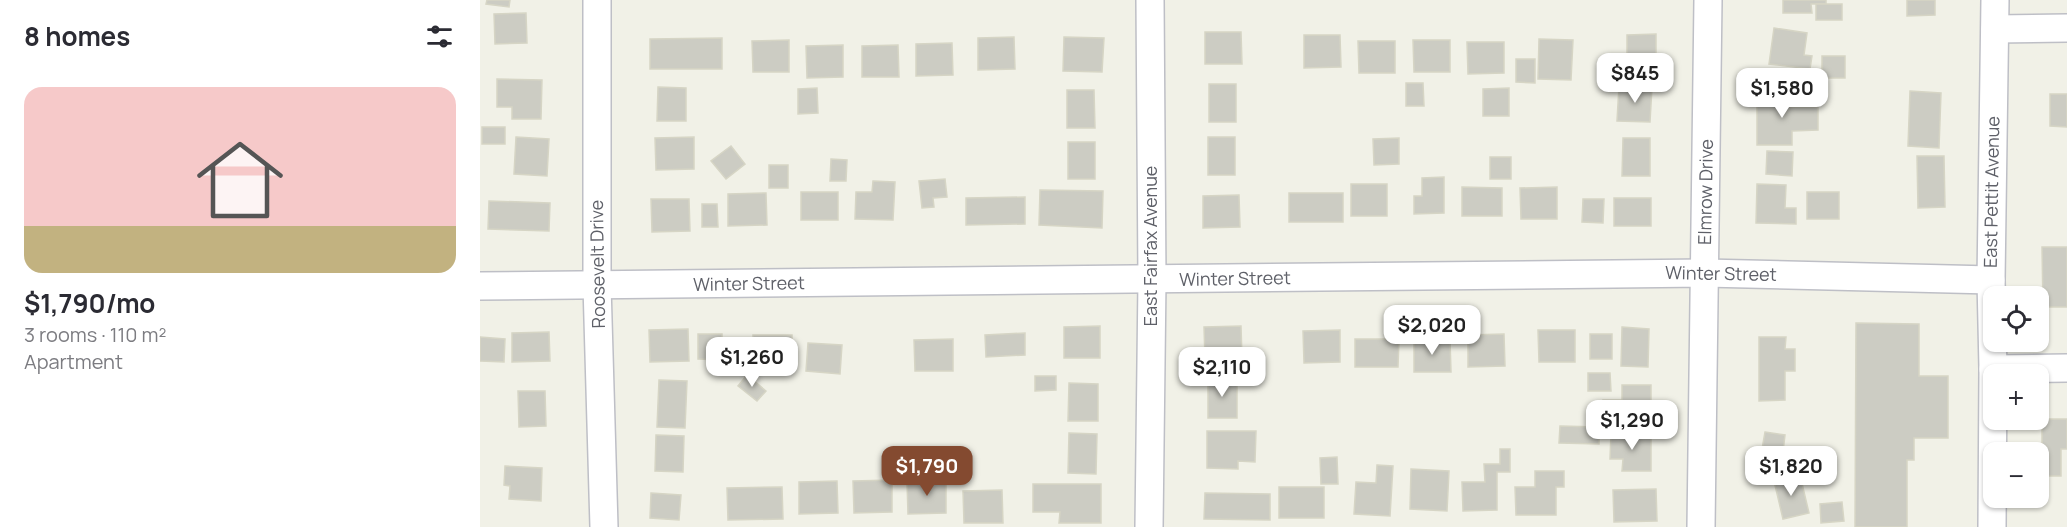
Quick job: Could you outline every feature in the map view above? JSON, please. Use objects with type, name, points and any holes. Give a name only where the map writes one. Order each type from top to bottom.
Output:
[{"type":"street","name":"Roosevelt Drive","points":[[597,0],[597,285],[604,527]]},
{"type":"street","name":"East Fairfax Avenue","points":[[1149,527],[1152,280],[1150,0]]},
{"type":"street","name":"Elmrow Drive","points":[[1701,527],[1708,0]]},
{"type":"street","name":"East Pettit Avenue","points":[[1993,364],[1991,280],[1995,0]]},
{"type":"street","points":[[1995,29],[2067,28]]},
{"type":"street","name":"Winter Street","points":[[480,286],[1705,273],[1991,280]]},
{"type":"street","points":[[2049,368],[2067,368]]},
{"type":"street","name":"East Pettit Avenue","points":[[1992,527],[1993,430]]},
{"type":"building","points":[[487,0],[510,0],[509,7],[486,4]]},
{"type":"building","points":[[1783,0],[1826,0],[1826,4],[1811,4],[1812,13],[1783,13]]},
{"type":"building","points":[[1907,0],[1935,0],[1935,15],[1907,16]]},
{"type":"building","points":[[1816,4],[1842,4],[1842,20],[1816,20]]},
{"type":"building","points":[[526,13],[527,43],[495,44],[494,14]]},
{"type":"building","points":[[1774,28],[1807,33],[1804,55],[1812,56],[1810,69],[1769,64]]},
{"type":"building","points":[[1205,32],[1241,32],[1242,64],[1205,64]]},
{"type":"building","points":[[1656,34],[1656,72],[1627,72],[1627,35]]},
{"type":"building","points":[[1304,35],[1340,35],[1341,67],[1304,68]]},
{"type":"building","points":[[1014,37],[1015,69],[978,70],[978,38]]},
{"type":"building","points":[[1064,37],[1104,38],[1102,72],[1063,71]]},
{"type":"building","points":[[722,38],[722,69],[650,69],[650,39]]},
{"type":"building","points":[[1539,39],[1573,40],[1571,80],[1538,79]]},
{"type":"building","points":[[789,40],[789,72],[753,72],[752,41]]},
{"type":"building","points":[[1413,40],[1450,40],[1450,72],[1414,72]]},
{"type":"building","points":[[1358,41],[1395,41],[1395,73],[1359,73]]},
{"type":"building","points":[[1467,42],[1504,42],[1504,73],[1468,74]]},
{"type":"building","points":[[952,43],[953,75],[916,76],[916,44]]},
{"type":"building","points":[[843,45],[843,77],[807,78],[806,46]]},
{"type":"building","points":[[898,45],[899,77],[862,77],[862,46]]},
{"type":"building","points":[[1822,56],[1845,56],[1845,78],[1822,78]]},
{"type":"building","points":[[1516,59],[1535,59],[1535,83],[1516,82]]},
{"type":"building","points":[[497,79],[542,80],[541,119],[512,119],[512,107],[497,107]]},
{"type":"building","points":[[1406,83],[1423,83],[1424,106],[1406,106]]},
{"type":"building","points":[[1209,84],[1236,84],[1236,122],[1209,122]]},
{"type":"building","points":[[1619,86],[1652,87],[1650,122],[1617,121]]},
{"type":"building","points":[[658,87],[686,88],[686,121],[657,121]]},
{"type":"building","points":[[817,88],[818,113],[798,114],[798,89]]},
{"type":"building","points":[[1509,88],[1509,116],[1483,116],[1483,89]]},
{"type":"building","points":[[1067,90],[1094,90],[1095,128],[1067,128]]},
{"type":"building","points":[[1910,91],[1941,93],[1939,148],[1908,146]]},
{"type":"building","points":[[1757,92],[1785,92],[1786,107],[1818,107],[1818,130],[1792,131],[1792,145],[1757,145]]},
{"type":"building","points":[[2050,94],[2067,94],[2067,127],[2050,126]]},
{"type":"building","points":[[482,127],[505,127],[505,144],[482,144]]},
{"type":"building","points":[[516,137],[549,139],[547,176],[514,174]]},
{"type":"building","points":[[694,137],[694,169],[656,170],[655,138]]},
{"type":"building","points":[[1208,137],[1235,137],[1235,175],[1208,175]]},
{"type":"building","points":[[1399,138],[1399,164],[1374,165],[1373,139]]},
{"type":"building","points":[[1623,138],[1650,138],[1650,176],[1622,176]]},
{"type":"building","points":[[1068,142],[1095,142],[1095,179],[1068,179]]},
{"type":"building","points":[[731,146],[745,164],[726,179],[711,161]]},
{"type":"building","points":[[1767,151],[1793,152],[1792,176],[1766,174]]},
{"type":"building","points":[[1917,156],[1944,156],[1945,207],[1918,208]]},
{"type":"building","points":[[1490,157],[1511,157],[1511,179],[1490,179]]},
{"type":"building","points":[[831,159],[847,160],[846,181],[830,181]]},
{"type":"building","points":[[769,165],[788,165],[788,188],[769,188]]},
{"type":"building","points":[[1444,177],[1444,213],[1414,214],[1414,196],[1422,196],[1422,178]]},
{"type":"building","points":[[945,179],[947,197],[933,198],[934,207],[922,208],[919,181]]},
{"type":"building","points":[[873,181],[895,182],[893,220],[855,219],[856,192],[872,192]]},
{"type":"building","points":[[1351,184],[1387,184],[1387,216],[1351,216]]},
{"type":"building","points":[[1757,184],[1786,185],[1785,208],[1796,208],[1796,224],[1756,223]]},
{"type":"building","points":[[1462,187],[1502,188],[1502,216],[1462,216]]},
{"type":"building","points":[[1557,187],[1557,219],[1521,219],[1520,188]]},
{"type":"building","points":[[1040,190],[1103,191],[1102,228],[1039,225]]},
{"type":"building","points":[[801,192],[838,192],[838,220],[801,220]]},
{"type":"building","points":[[1807,192],[1839,192],[1839,219],[1807,219]]},
{"type":"building","points":[[766,193],[767,225],[728,226],[728,194]]},
{"type":"building","points":[[1289,193],[1343,193],[1343,222],[1289,222]]},
{"type":"building","points":[[1239,195],[1240,227],[1203,228],[1203,196]]},
{"type":"building","points":[[1025,197],[1025,224],[966,225],[966,198]]},
{"type":"building","points":[[1614,198],[1651,198],[1651,226],[1614,226]]},
{"type":"building","points":[[651,199],[689,199],[690,231],[652,232]]},
{"type":"building","points":[[1583,199],[1604,199],[1603,223],[1582,222]]},
{"type":"building","points":[[489,201],[550,203],[549,231],[488,229]]},
{"type":"building","points":[[702,204],[717,204],[718,227],[702,227]]},
{"type":"building","points":[[2042,247],[2067,247],[2067,307],[2049,307],[2049,286],[2043,286]]},
{"type":"building","points":[[1856,323],[1919,324],[1919,376],[1948,376],[1948,438],[1914,438],[1914,460],[1907,460],[1907,527],[1855,527]]},
{"type":"building","points":[[1100,326],[1100,358],[1064,358],[1064,327]]},
{"type":"building","points":[[1241,326],[1242,358],[1205,359],[1204,327]]},
{"type":"building","points":[[1622,327],[1649,329],[1648,367],[1621,366]]},
{"type":"building","points":[[688,329],[689,361],[650,362],[649,330]]},
{"type":"building","points":[[1340,330],[1340,362],[1304,363],[1303,331]]},
{"type":"building","points":[[1538,330],[1575,330],[1575,362],[1539,362]]},
{"type":"building","points":[[549,332],[550,361],[512,362],[512,333]]},
{"type":"building","points":[[1025,333],[1025,355],[986,357],[985,335]]},
{"type":"building","points":[[698,334],[722,334],[722,360],[698,359]]},
{"type":"building","points":[[1504,334],[1505,366],[1468,367],[1468,335]]},
{"type":"building","points":[[1590,334],[1612,334],[1612,359],[1590,359]]},
{"type":"building","points":[[753,335],[792,335],[792,367],[754,368]]},
{"type":"building","points":[[480,337],[505,339],[504,362],[480,361]]},
{"type":"building","points":[[1759,337],[1786,337],[1785,349],[1795,349],[1795,371],[1785,371],[1785,400],[1759,401]]},
{"type":"building","points":[[953,339],[953,371],[915,371],[914,340]]},
{"type":"building","points":[[1355,339],[1399,339],[1398,367],[1355,367]]},
{"type":"building","points":[[1414,340],[1450,340],[1451,372],[1414,372]]},
{"type":"building","points":[[808,343],[842,345],[840,374],[806,371]]},
{"type":"building","points":[[1588,373],[1610,373],[1611,391],[1588,391]]},
{"type":"building","points":[[747,375],[766,391],[757,401],[738,386]]},
{"type":"building","points":[[1035,376],[1056,376],[1056,390],[1035,391]]},
{"type":"building","points":[[1208,377],[1237,377],[1237,418],[1208,418]]},
{"type":"building","points":[[659,380],[687,381],[685,428],[657,427]]},
{"type":"building","points":[[1069,383],[1098,384],[1098,421],[1068,421]]},
{"type":"building","points":[[1622,385],[1651,385],[1651,418],[1604,418],[1603,400],[1622,400]]},
{"type":"building","points":[[518,391],[545,391],[546,426],[519,427]]},
{"type":"building","points":[[2049,419],[2067,419],[2067,449],[2061,449],[2061,476],[2049,476],[2049,442],[2042,442],[2042,430],[2049,430]]},
{"type":"building","points":[[1560,426],[1599,427],[1599,444],[1559,443]]},
{"type":"building","points":[[1207,431],[1256,431],[1255,462],[1238,461],[1238,469],[1207,468]]},
{"type":"building","points":[[1765,432],[1785,435],[1783,452],[1762,449]]},
{"type":"building","points":[[1069,433],[1097,434],[1096,474],[1068,473]]},
{"type":"building","points":[[1611,433],[1651,433],[1651,471],[1622,471],[1623,459],[1610,459]]},
{"type":"building","points":[[656,435],[684,436],[683,472],[655,471]]},
{"type":"building","points":[[1500,449],[1510,449],[1510,472],[1497,472],[1497,510],[1463,511],[1462,482],[1485,482],[1484,464],[1500,464]]},
{"type":"building","points":[[1337,457],[1338,484],[1321,484],[1320,458]]},
{"type":"building","points":[[1377,465],[1393,466],[1390,516],[1354,514],[1356,482],[1376,483]]},
{"type":"building","points":[[505,466],[542,468],[541,501],[509,499],[510,486],[504,485]]},
{"type":"building","points":[[1411,469],[1449,471],[1447,511],[1410,509]]},
{"type":"building","points":[[1535,471],[1564,471],[1564,487],[1556,487],[1556,515],[1516,515],[1515,487],[1535,487]]},
{"type":"building","points":[[1800,475],[1809,513],[1783,519],[1774,481]]},
{"type":"building","points":[[892,480],[892,512],[854,513],[853,481]]},
{"type":"building","points":[[837,481],[838,513],[799,514],[799,482]]},
{"type":"building","points":[[946,481],[946,513],[908,514],[907,482]]},
{"type":"building","points":[[1033,484],[1101,484],[1101,523],[1059,523],[1060,512],[1033,512]]},
{"type":"building","points":[[782,487],[783,519],[728,520],[727,488]]},
{"type":"building","points":[[1279,487],[1324,487],[1324,518],[1279,518]]},
{"type":"building","points":[[1656,489],[1657,521],[1614,522],[1613,490]]},
{"type":"building","points":[[1002,490],[1003,523],[964,523],[963,491]]},
{"type":"building","points":[[651,493],[681,495],[679,520],[650,518]]},
{"type":"building","points":[[1205,493],[1270,494],[1270,520],[1204,519]]},
{"type":"building","points":[[1842,502],[1844,521],[1821,523],[1820,504]]}]
